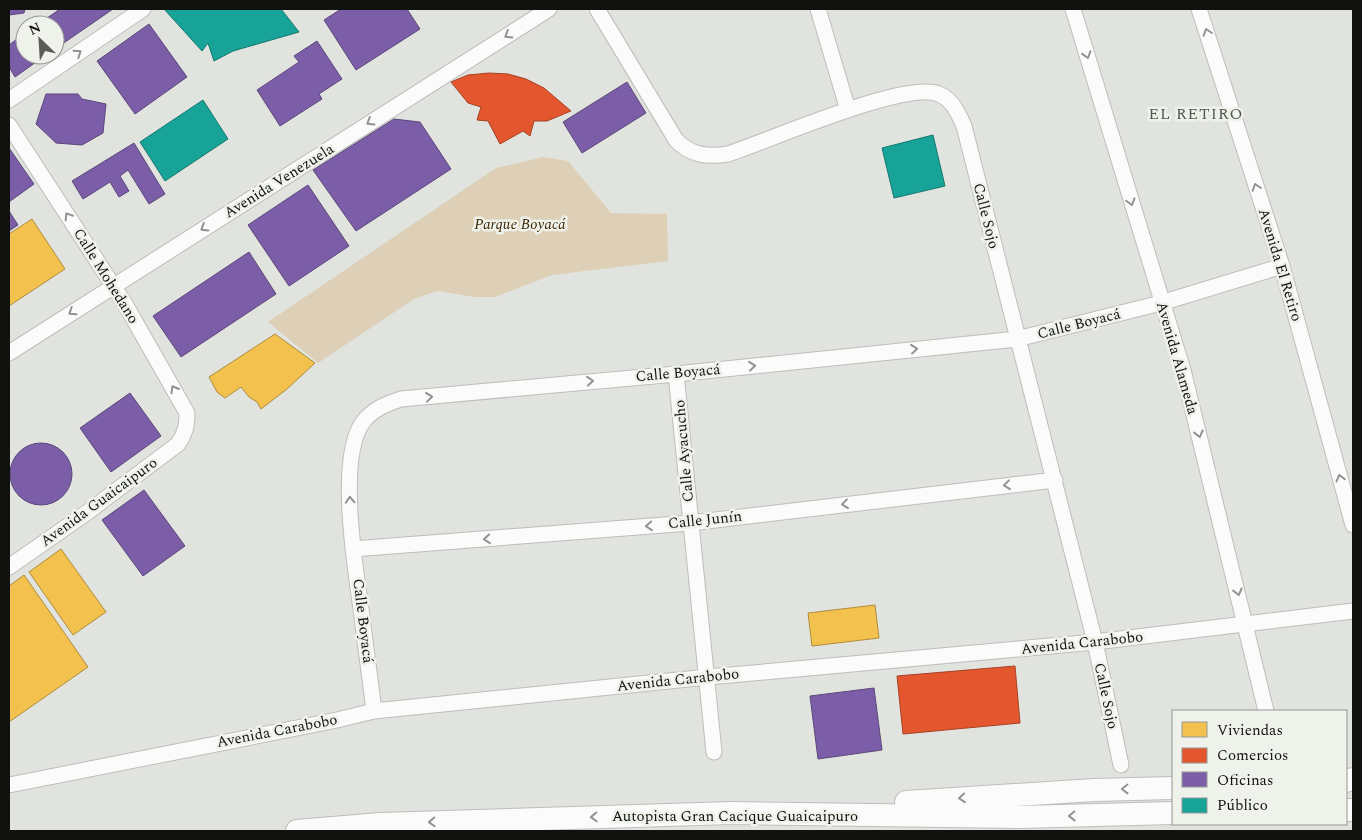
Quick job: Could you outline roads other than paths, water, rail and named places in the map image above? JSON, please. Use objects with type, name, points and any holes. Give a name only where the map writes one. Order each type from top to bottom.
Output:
[{"type":"highway","points":[[731,813],[1094,790],[1172,788]]},
{"type":"highway","name":"Autopista Gran Cacique Guaicaipuro","points":[[297,831],[380,824],[731,813],[1021,817],[1172,814]]},
{"type":"street","points":[[9,100],[143,9]]},
{"type":"street","name":"Avenida Venezuela","points":[[9,353],[549,9]]},
{"type":"street","name":"Calle Sojo","points":[[597,9],[676,140],[683,148],[702,155],[728,154],[848,110],[888,98],[918,92],[937,93],[947,98],[953,105],[964,126],[1017,339],[1055,480],[1095,642],[1121,765]]},
{"type":"street","points":[[818,9],[848,110]]},
{"type":"street","name":"Avenida Alameda","points":[[1073,9],[1183,370],[1266,710]]},
{"type":"street","name":"Avenida El Retiro","points":[[1199,9],[1282,266],[1353,525]]},
{"type":"street","name":"Calle Mohedano","points":[[9,125],[114,286],[187,413],[185,434]]},
{"type":"street","name":"Calle Boyacá","points":[[374,710],[353,549],[349,483],[354,442],[363,422],[381,406],[401,399],[676,374],[1017,339],[1162,303],[1282,266]]},
{"type":"street","name":"Calle Ayacucho","points":[[676,374],[690,523],[708,677],[714,752]]},
{"type":"street","name":"Avenida Guaicaipuro","points":[[9,567],[83,515],[178,444],[185,434]]},
{"type":"street","name":"Calle Junín","points":[[353,549],[690,523],[1055,480]]},
{"type":"street","name":"Avenida Carabobo","points":[[9,785],[327,722],[374,710],[1095,642],[1353,611]]},
{"type":"district","name":"EL RETIRO","points":[[1196,114]]},
{"type":"park label","name":"Parque Boyacá","points":[[520,224]]}]
